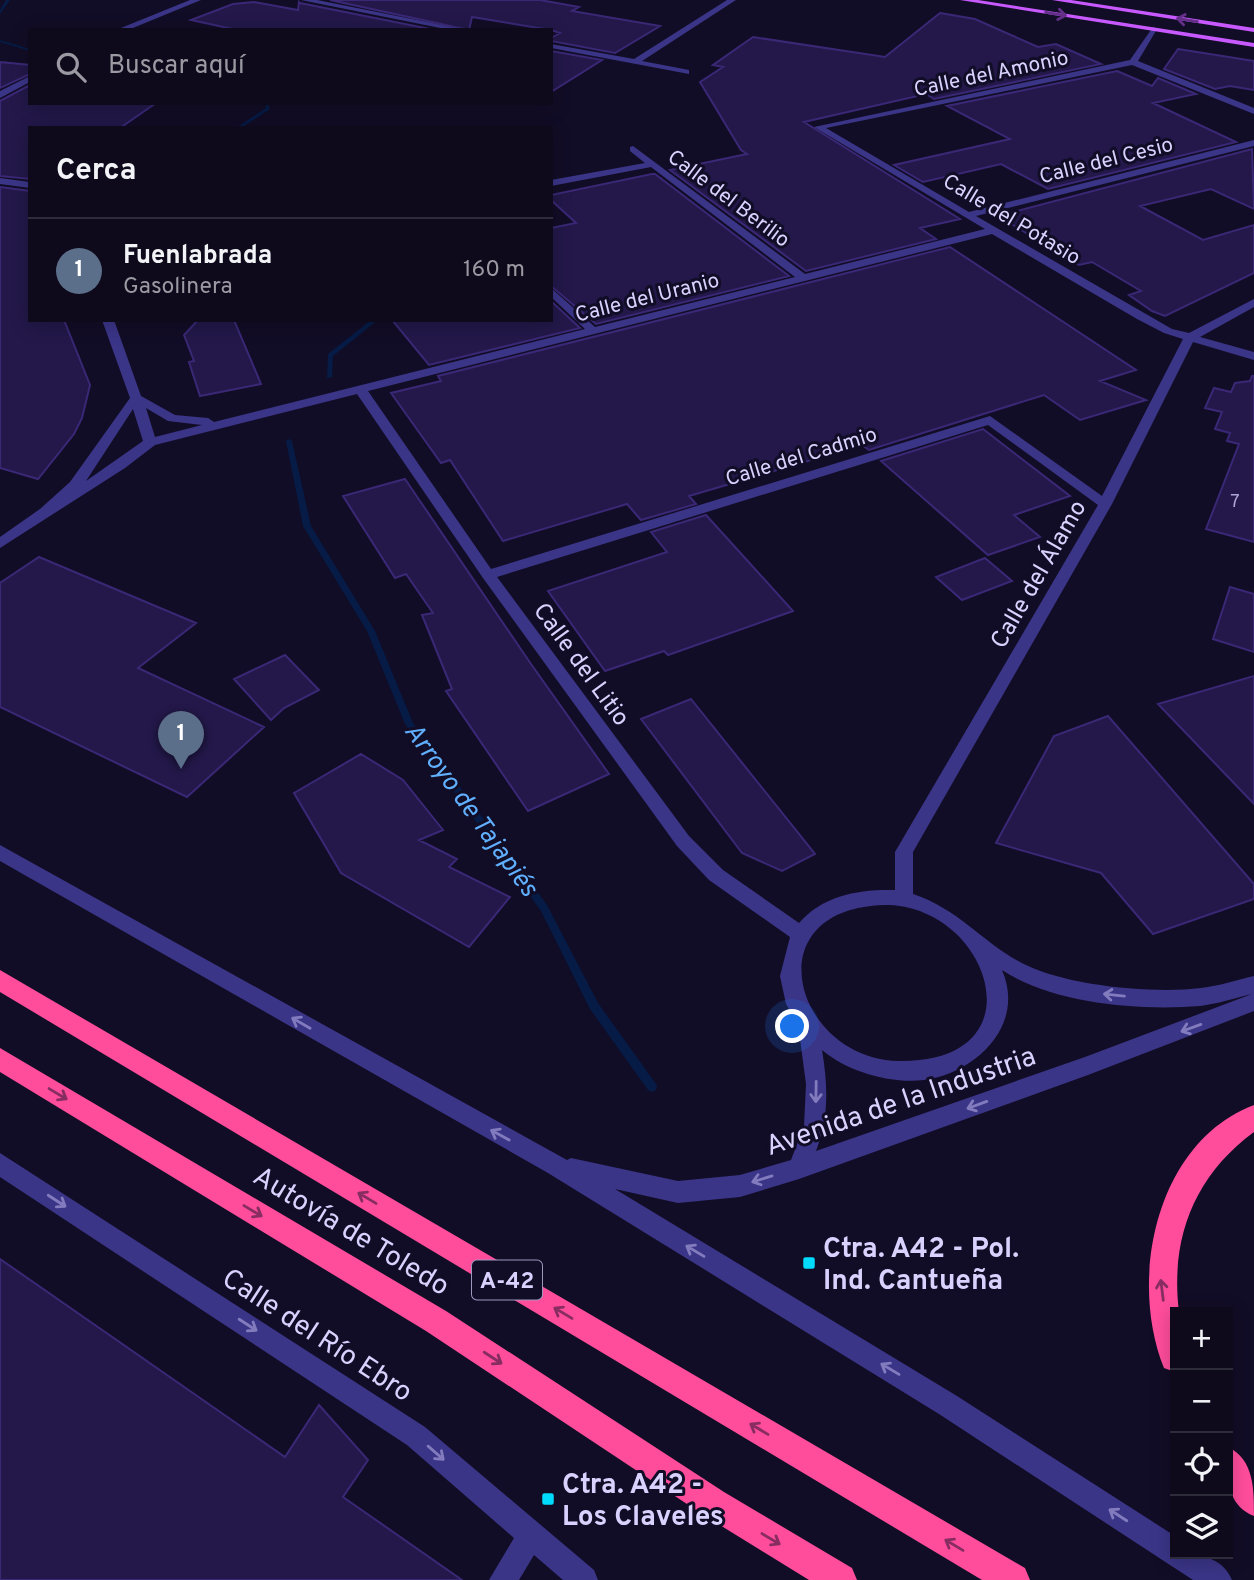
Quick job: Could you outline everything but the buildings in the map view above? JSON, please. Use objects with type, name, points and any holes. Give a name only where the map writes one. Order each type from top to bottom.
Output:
[{"type":"highway","name":"A-42","points":[[0,980],[1013,1580]]},
{"type":"highway","name":"Autovía de Toledo","points":[[0,1059],[436,1321],[713,1503],[840,1580]]},
{"type":"highway","points":[[1170,1343],[1160,1273],[1169,1219],[1198,1166],[1240,1125],[1254,1117]]},
{"type":"highway","points":[[1233,1470],[1254,1500]]},
{"type":"main road","points":[[964,0],[1254,45]]},
{"type":"main road","points":[[1056,0],[1254,30]]},
{"type":"street","points":[[125,28],[197,0]]},
{"type":"street","points":[[305,0],[452,28]]},
{"type":"street","points":[[635,62],[732,0]]},
{"type":"street","points":[[1153,29],[1133,62],[1254,111]]},
{"type":"street","points":[[553,46],[686,72]]},
{"type":"street","name":"Calle del Amonio","points":[[818,127],[1133,62]]},
{"type":"street","points":[[0,95],[28,79]]},
{"type":"street","name":"Calle del Potasio","points":[[818,127],[1141,317],[1189,338],[1254,356]]},
{"type":"street","name":"Calle del Cesio","points":[[968,215],[1254,143]]},
{"type":"street","name":"Calle del Berilio","points":[[633,149],[802,277]]},
{"type":"street","points":[[553,183],[652,164]]},
{"type":"street","points":[[0,181],[28,185]]},
{"type":"street","name":"Calle del Uranio","points":[[150,442],[994,230]]},
{"type":"street","points":[[553,293],[593,331]]},
{"type":"street","points":[[1189,338],[1254,302]]},
{"type":"street","points":[[0,544],[120,466],[150,442],[109,322]]},
{"type":"street","name":"Calle del Álamo","points":[[904,899],[904,852],[1105,504],[1189,338]]},
{"type":"street","name":"Calle del Litio","points":[[360,389],[488,575],[683,841],[716,875],[800,934]]},
{"type":"street","points":[[136,398],[172,418],[229,422]]},
{"type":"street","points":[[47,512],[82,477],[136,398]]},
{"type":"street","name":"Calle del Cadmio","points":[[488,575],[990,420],[1105,504]]},
{"type":"street","points":[[0,852],[556,1166],[948,1405],[1170,1549]]},
{"type":"street","points":[[799,1168],[815,1126],[817,1084],[808,1024],[792,993],[790,962],[800,934],[826,910],[863,898],[904,899],[946,915],[980,944],[1019,971],[1064,987],[1115,996],[1201,997],[1254,985]]},
{"type":"street","points":[[808,1024],[842,1055],[888,1071],[936,1070],[974,1051],[996,1019],[997,981],[980,944]]},
{"type":"street","name":"Avenida de la Industria","points":[[556,1166],[678,1192],[740,1186],[799,1168],[1088,1066],[1254,1002]]},
{"type":"street","name":"Calle del Río Ebro","points":[[0,1164],[416,1436],[584,1580]]},
{"type":"street","points":[[503,1580],[531,1536]]},
{"type":"street","points":[[1185,1559],[1218,1580]]},
{"type":"waterway","name":"Arroyo de Tajapiés","points":[[0,13],[8,0]]},
{"type":"waterway","name":"Arroyo de Tajapiés","points":[[0,41],[28,49]]},
{"type":"waterway","name":"Arroyo de Tajapiés","points":[[241,126],[268,108],[267,105]]},
{"type":"waterway","name":"Arroyo de Tajapiés","points":[[329,377],[330,355],[372,322]]},
{"type":"waterway","name":"Arroyo de Tajapiés","points":[[289,441],[307,526],[371,631],[409,724],[544,908],[594,1006],[652,1087]]},
{"type":"place","name":"Fuenlabrada","points":[[181,769]]},
{"type":"place","name":"Ctra. A42 - Pol. Ind. Cantueña","points":[[809,1263]]},
{"type":"place","name":"Ctra. A42 - Los Claveles","points":[[548,1499]]}]
